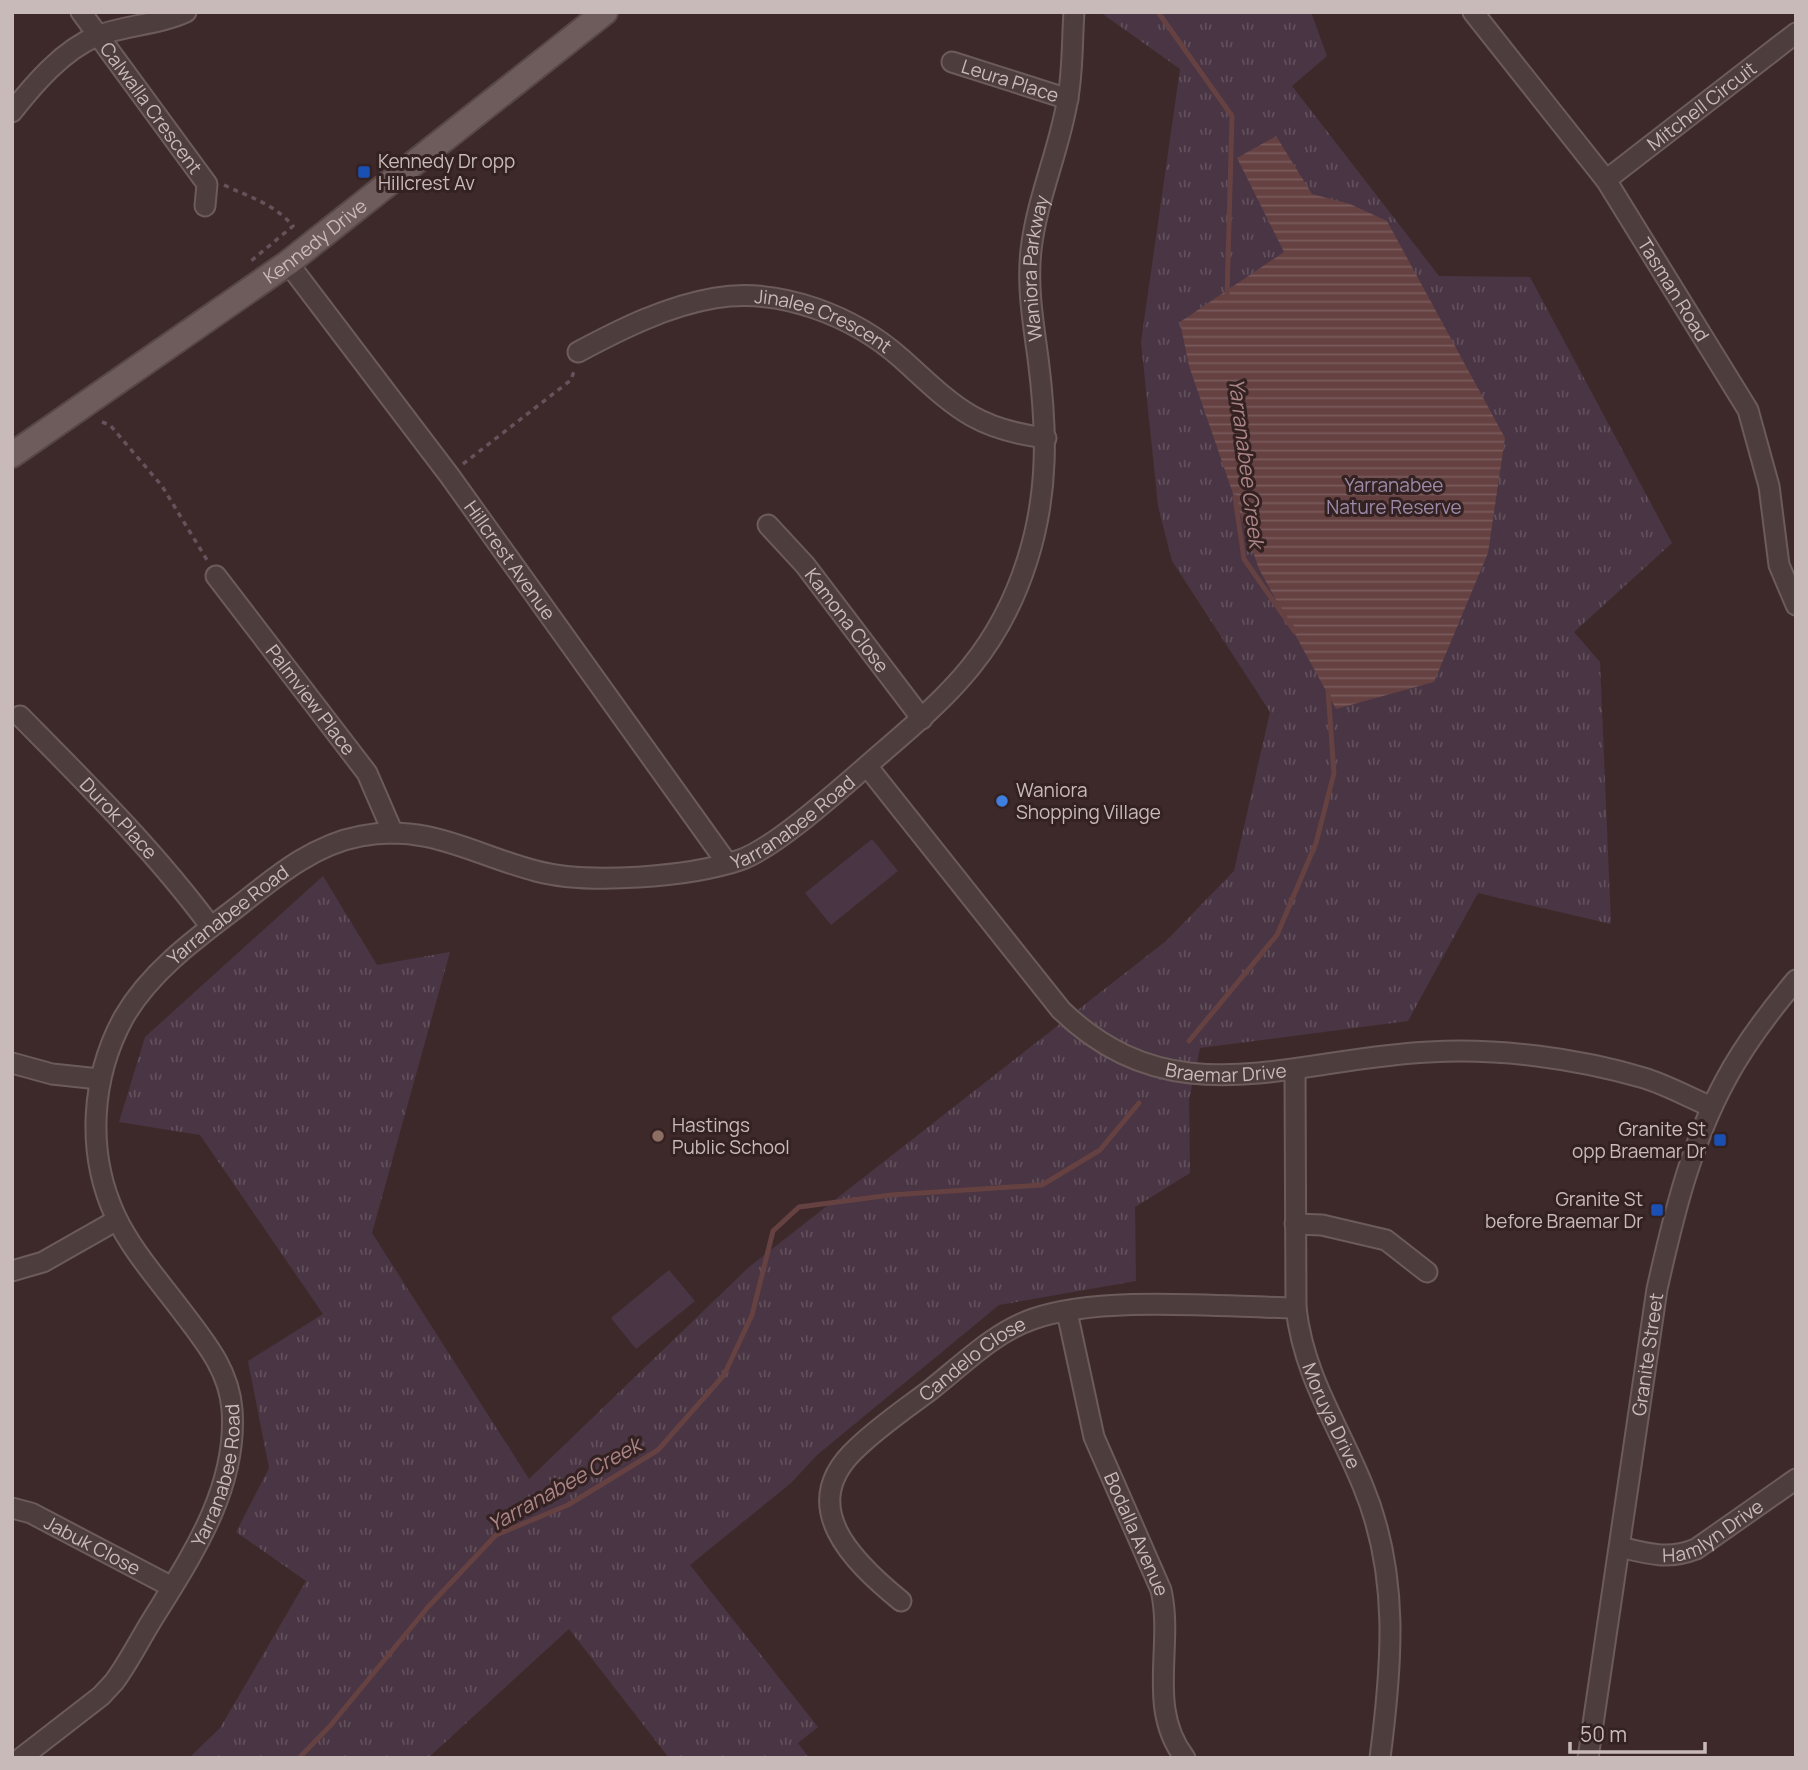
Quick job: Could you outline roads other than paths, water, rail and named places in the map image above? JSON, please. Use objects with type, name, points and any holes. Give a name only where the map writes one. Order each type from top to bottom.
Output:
[{"type":"main road","name":"Kennedy Drive","points":[[12,455],[288,262],[605,12]]},
{"type":"street","name":"Calwalla Crescent","points":[[81,12],[207,184],[205,206]]},
{"type":"street","points":[[12,112],[47,72],[76,48],[97,36],[186,12]]},
{"type":"street","name":"Waniora Parkway","points":[[1038,525],[1047,463],[1029,294],[1031,248],[1068,99],[1074,12]]},
{"type":"street","name":"Tasman Road","points":[[1473,12],[1606,180],[1748,410],[1769,486],[1779,565],[1796,606]]},
{"type":"street","name":"Mitchell Circuit","points":[[1606,180],[1796,33]]},
{"type":"street","name":"Leura Place","points":[[952,62],[1068,99]]},
{"type":"street","name":"Hillcrest Avenue","points":[[288,262],[449,475],[727,863]]},
{"type":"street","name":"Jinalee Crescent","points":[[578,352],[630,324],[716,298],[782,301],[819,309],[846,320],[901,358],[949,403],[981,423],[1004,431],[1046,438]]},
{"type":"street","name":"Kamona Close","points":[[768,524],[805,565],[922,719]]},
{"type":"street","name":"Yarranabee Road","points":[[21,1758],[61,1729],[114,1682],[173,1587],[220,1496],[229,1464],[232,1406],[227,1382],[214,1354],[117,1220],[103,1185],[96,1103],[99,1079],[106,1054],[139,994],[211,927],[274,878],[319,849],[362,836],[393,833],[441,838],[537,872],[570,877],[646,876],[727,863],[750,856],[867,766],[922,719],[966,676],[1003,622],[1038,525]]},
{"type":"street","name":"Palmview Place","points":[[216,576],[367,773],[393,833]]},
{"type":"street","name":"Durok Place","points":[[20,716],[141,839],[211,927]]},
{"type":"street","name":"Braemar Drive","points":[[867,766],[1029,972],[1084,1031],[1132,1060],[1188,1074],[1214,1076],[1295,1070],[1428,1052],[1531,1056],[1645,1079],[1712,1107]]},
{"type":"street","name":"Granite Street","points":[[1588,1758],[1657,1289],[1687,1172],[1712,1107],[1746,1047],[1796,980]]},
{"type":"street","points":[[12,1063],[52,1074],[99,1079]]},
{"type":"street","name":"Moruya Drive","points":[[1295,1070],[1296,1308],[1308,1366],[1364,1488],[1383,1548],[1391,1596],[1392,1642],[1380,1758]]},
{"type":"street","points":[[12,1271],[43,1262],[117,1220]]},
{"type":"street","points":[[1295,1224],[1322,1225],[1386,1240],[1427,1272]]},
{"type":"street","name":"Candelo Close","points":[[901,1601],[859,1565],[843,1545],[834,1525],[831,1483],[841,1465],[857,1447],[1012,1329],[1033,1319],[1104,1306],[1296,1308]]},
{"type":"street","name":"Bodalla Avenue","points":[[1067,1312],[1094,1437],[1161,1590],[1166,1611],[1162,1693],[1165,1717],[1185,1758]]},
{"type":"street","name":"Hamlyn Drive","points":[[1620,1547],[1664,1558],[1688,1553],[1764,1504],[1796,1479]]},
{"type":"street","name":"Jabuk Close","points":[[12,1508],[31,1513],[173,1587]]},
{"type":"water","points":[[1276,136],[1312,194],[1350,204],[1387,221],[1505,438],[1488,553],[1434,682],[1336,709],[1259,569],[1189,366],[1180,322],[1284,252],[1237,158]]},
{"type":"waterway","name":"Yarranabee Creek","points":[[1158,12],[1232,116],[1227,297]]},
{"type":"waterway","name":"Yarranabee Creek","points":[[1235,497],[1244,559],[1295,632]]},
{"type":"waterway","name":"Yarranabee Creek","points":[[1189,1041],[1277,935],[1316,843],[1334,773],[1328,691]]},
{"type":"waterway","name":"Yarranabee Creek","points":[[299,1758],[330,1726],[428,1607],[496,1535],[568,1505],[658,1450],[724,1375],[752,1315],[773,1231],[799,1207],[891,1195],[1042,1185],[1100,1150],[1139,1103]]},
{"type":"place","name":"Kennedy Dr opp Hillcrest Av","points":[[364,172]]},
{"type":"place","name":"Waniora Shopping Village","points":[[1002,801]]},
{"type":"place","name":"Hastings Public School","points":[[658,1136]]},
{"type":"place","name":"Granite St opp Braemar Dr","points":[[1720,1140]]},
{"type":"place","name":"Granite St before Braemar Dr","points":[[1657,1210]]},
{"type":"park label","name":"Yarranabee Nature Reserve","points":[[1394,496]]}]
